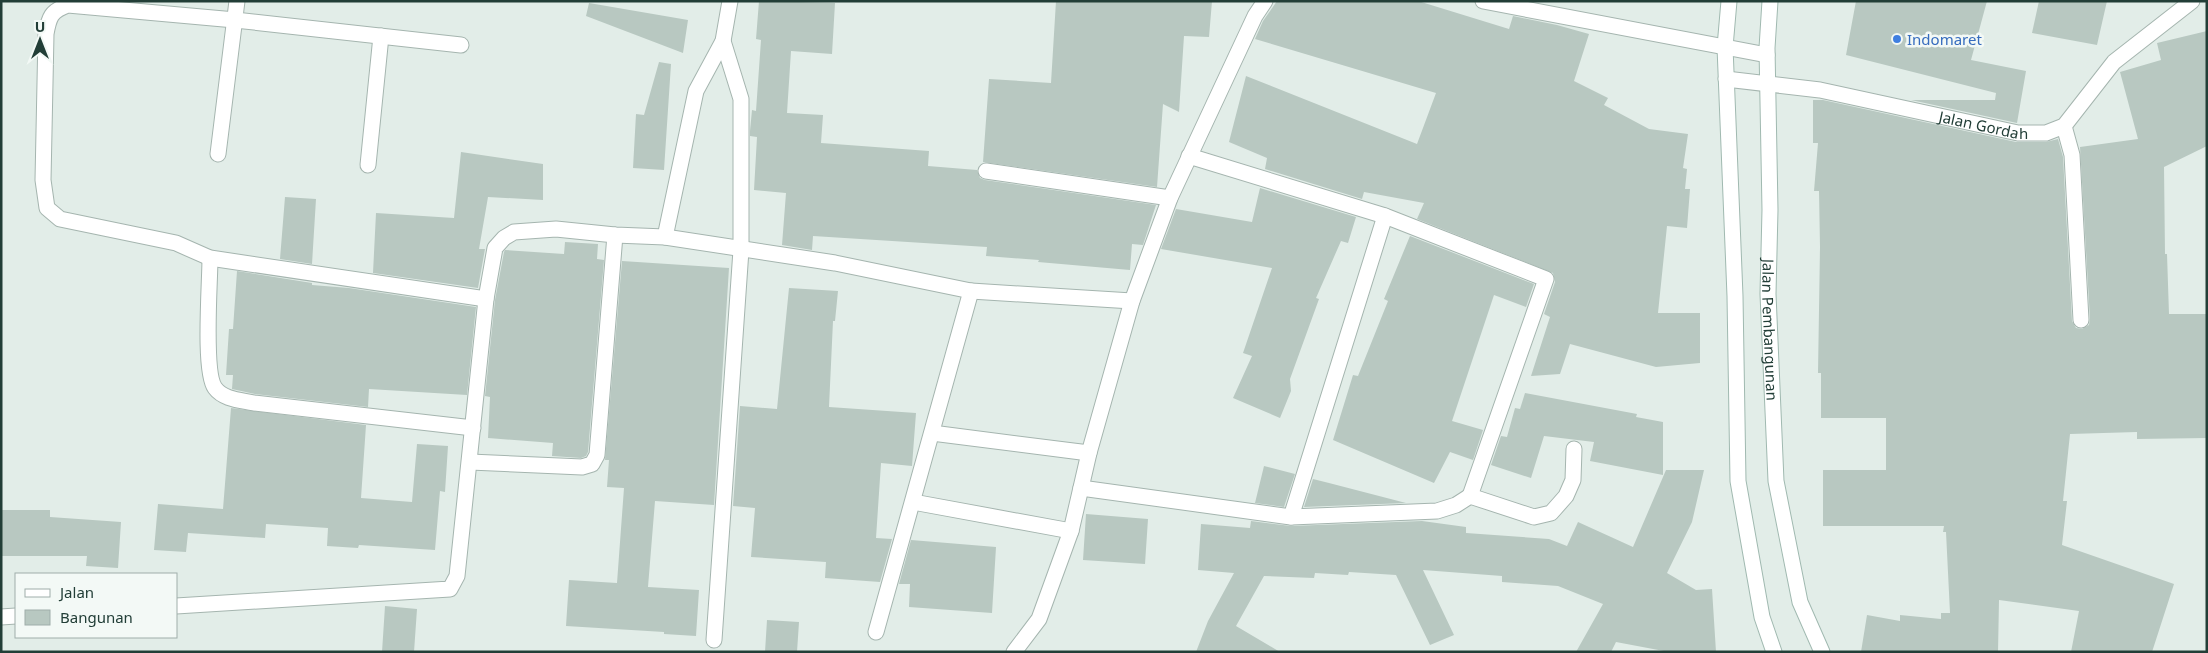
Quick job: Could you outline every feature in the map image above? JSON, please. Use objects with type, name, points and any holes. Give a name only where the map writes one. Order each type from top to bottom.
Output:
[{"type":"street","points":[[218,154],[237,1]]},
{"type":"street","points":[[666,238],[696,91],[723,41],[730,1]]},
{"type":"street","points":[[1014,652],[1040,619],[1071,531],[1089,452],[1132,301],[1170,198],[1255,16],[1265,1]]},
{"type":"street","points":[[1484,1],[1766,55]]},
{"type":"street","points":[[1729,1],[1725,47],[1734,277],[1738,482],[1762,616],[1774,652]]},
{"type":"street","name":"Jalan Pembangunan","points":[[1770,1],[1766,55],[1770,210],[1768,294],[1776,482],[1800,602],[1822,652]]},
{"type":"street","points":[[2081,320],[2072,155],[2064,126],[2114,62],[2192,1]]},
{"type":"street","points":[[461,44],[235,20],[68,5],[56,9],[49,20],[46,34],[43,180],[47,208],[60,219],[176,243],[210,258],[486,299]]},
{"type":"street","points":[[368,165],[381,36]]},
{"type":"street","points":[[714,640],[741,250],[741,99],[723,41]]},
{"type":"street","name":"Jalan Gordah","points":[[1726,79],[1820,90],[2018,133],[2046,133],[2064,126]]},
{"type":"street","points":[[1081,488],[1290,517],[1437,511],[1456,505],[1470,496],[1546,279],[1385,216],[1189,156]]},
{"type":"street","points":[[986,170],[1170,198]]},
{"type":"street","points":[[1290,517],[1385,216]]},
{"type":"street","points":[[178,606],[450,589],[457,576],[486,299],[495,248],[504,238],[514,232],[556,229],[666,238],[836,263],[972,291],[1132,301]]},
{"type":"street","points":[[470,462],[582,467],[592,464],[598,455],[615,235]]},
{"type":"street","points":[[210,258],[209,366],[214,387],[223,396],[254,403],[473,428]]},
{"type":"street","points":[[876,632],[972,291]]},
{"type":"street","points":[[932,433],[1089,452]]},
{"type":"street","points":[[1470,496],[1534,517],[1551,513],[1566,496],[1573,480],[1574,449]]},
{"type":"street","points":[[912,502],[1071,531]]},
{"type":"street","points":[[1,617],[15,616]]},
{"type":"building","points":[[759,1],[835,3],[832,54],[791,51],[787,113],[823,115],[821,143],[929,151],[928,166],[977,170],[980,178],[985,180],[1156,205],[1143,245],[1132,244],[1130,270],[986,256],[987,247],[813,236],[812,250],[782,245],[786,193],[754,190],[757,137],[750,136],[750,131],[752,110],[756,111],[761,40],[756,39]]},
{"type":"building","points":[[1056,1],[1212,1],[1209,37],[1184,36],[1179,112],[1163,104],[1157,187],[983,162],[989,79],[1051,83]]},
{"type":"building","points":[[1277,1],[1418,1],[1509,29],[1513,16],[1589,34],[1574,81],[1608,98],[1604,105],[1649,129],[1688,134],[1683,168],[1687,169],[1685,189],[1690,189],[1687,228],[1667,226],[1658,313],[1700,313],[1700,363],[1656,367],[1570,344],[1560,374],[1531,376],[1550,317],[1544,314],[1555,282],[1553,273],[1417,219],[1424,203],[1364,192],[1362,199],[1265,169],[1267,158],[1229,142],[1246,76],[1417,144],[1436,93],[1255,39],[1263,21]]},
{"type":"building","points":[[1856,1],[1987,1],[1971,60],[2026,71],[2017,123],[1911,100],[1995,100],[1996,93],[1846,55]]},
{"type":"building","points":[[2039,1],[2107,1],[2097,45],[2032,33]]},
{"type":"building","points":[[589,3],[688,20],[683,53],[586,16]]},
{"type":"building","points":[[2207,31],[2207,146],[2164,167],[2165,254],[2167,254],[2169,314],[2207,314],[2207,438],[2137,439],[2137,432],[2070,434],[2063,501],[2067,501],[2062,545],[2174,584],[2152,652],[2071,652],[2079,611],[1999,600],[1998,652],[1861,652],[1867,615],[1900,621],[1900,615],[1941,619],[1941,613],[1950,613],[1946,532],[1943,532],[1944,526],[1823,526],[1823,470],[1886,470],[1886,418],[1821,418],[1821,373],[1818,373],[1819,191],[1814,191],[1818,143],[1813,143],[1813,100],[1823,100],[2016,142],[2046,142],[2058,139],[2063,157],[2072,321],[2076,328],[2082,329],[2089,325],[2090,319],[2080,147],[2138,139],[2120,72],[2161,60],[2157,43]]},
{"type":"building","points":[[659,62],[671,64],[664,170],[633,168],[636,114],[644,115]]},
{"type":"building","points":[[461,152],[543,164],[543,200],[488,197],[479,249],[485,249],[478,288],[373,273],[376,213],[454,218]]},
{"type":"building","points":[[1260,188],[1356,217],[1348,243],[1341,241],[1316,298],[1319,299],[1290,379],[1291,391],[1280,418],[1233,398],[1252,356],[1243,353],[1272,268],[1161,249],[1176,209],[1252,222]]},
{"type":"building","points":[[285,197],[316,199],[312,264],[280,259]]},
{"type":"building","points":[[1410,236],[1534,284],[1526,307],[1494,295],[1452,421],[1483,430],[1473,460],[1450,452],[1434,483],[1333,440],[1353,375],[1358,376],[1388,301],[1384,299]]},
{"type":"building","points":[[565,242],[598,244],[597,259],[604,260],[588,452],[586,456],[581,458],[552,456],[553,443],[488,438],[490,397],[485,396],[495,300],[504,252],[505,250],[564,254]]},
{"type":"building","points":[[622,261],[729,268],[714,505],[655,501],[648,587],[699,590],[696,636],[664,634],[664,632],[566,626],[569,580],[617,583],[624,488],[607,487],[609,460],[605,460]]},
{"type":"building","points":[[237,271],[312,283],[312,285],[349,288],[476,307],[467,395],[369,389],[368,407],[255,394],[232,389],[233,375],[226,375],[229,329],[233,329]]},
{"type":"building","points":[[789,288],[838,291],[835,321],[833,321],[829,407],[916,413],[912,466],[881,463],[876,538],[892,539],[880,582],[825,578],[826,562],[751,557],[755,508],[733,506],[740,406],[777,409]]},
{"type":"building","points":[[1525,393],[1637,414],[1636,417],[1663,422],[1663,475],[1590,461],[1594,442],[1544,436],[1531,478],[1491,465],[1501,436],[1507,437],[1515,408],[1520,409]]},
{"type":"building","points":[[231,408],[366,425],[361,498],[412,502],[417,444],[448,446],[445,492],[440,491],[435,550],[359,545],[358,548],[327,546],[328,528],[266,524],[265,538],[188,533],[186,552],[154,550],[158,504],[223,509]]},
{"type":"building","points":[[1264,466],[1295,474],[1284,507],[1255,503]]},
{"type":"building","points":[[1666,470],[1704,470],[1692,522],[1667,573],[1696,590],[1712,589],[1716,652],[1669,652],[1616,642],[1611,652],[1576,652],[1603,604],[1558,586],[1502,582],[1502,576],[1423,570],[1454,635],[1430,645],[1396,575],[1349,572],[1348,575],[1315,573],[1314,578],[1264,576],[1236,626],[1280,652],[1196,652],[1208,621],[1234,573],[1198,570],[1201,524],[1250,528],[1251,521],[1291,526],[1422,521],[1466,527],[1466,533],[1549,539],[1567,546],[1578,522],[1633,547]]},
{"type":"building","points":[[1313,479],[1329,483],[1406,503],[1304,507]]},
{"type":"building","points":[[1,510],[50,510],[50,517],[121,522],[118,568],[86,566],[87,556],[1,556]]},
{"type":"building","points":[[1086,514],[1148,519],[1145,564],[1083,560]]},
{"type":"building","points":[[911,540],[996,547],[992,613],[909,607],[910,584],[899,584]]},
{"type":"building","points":[[385,606],[417,609],[414,652],[382,652]]},
{"type":"building","points":[[767,620],[799,622],[797,652],[765,652]]},
{"type":"place","name":"Indomaret","points":[[1897,39]]}]
